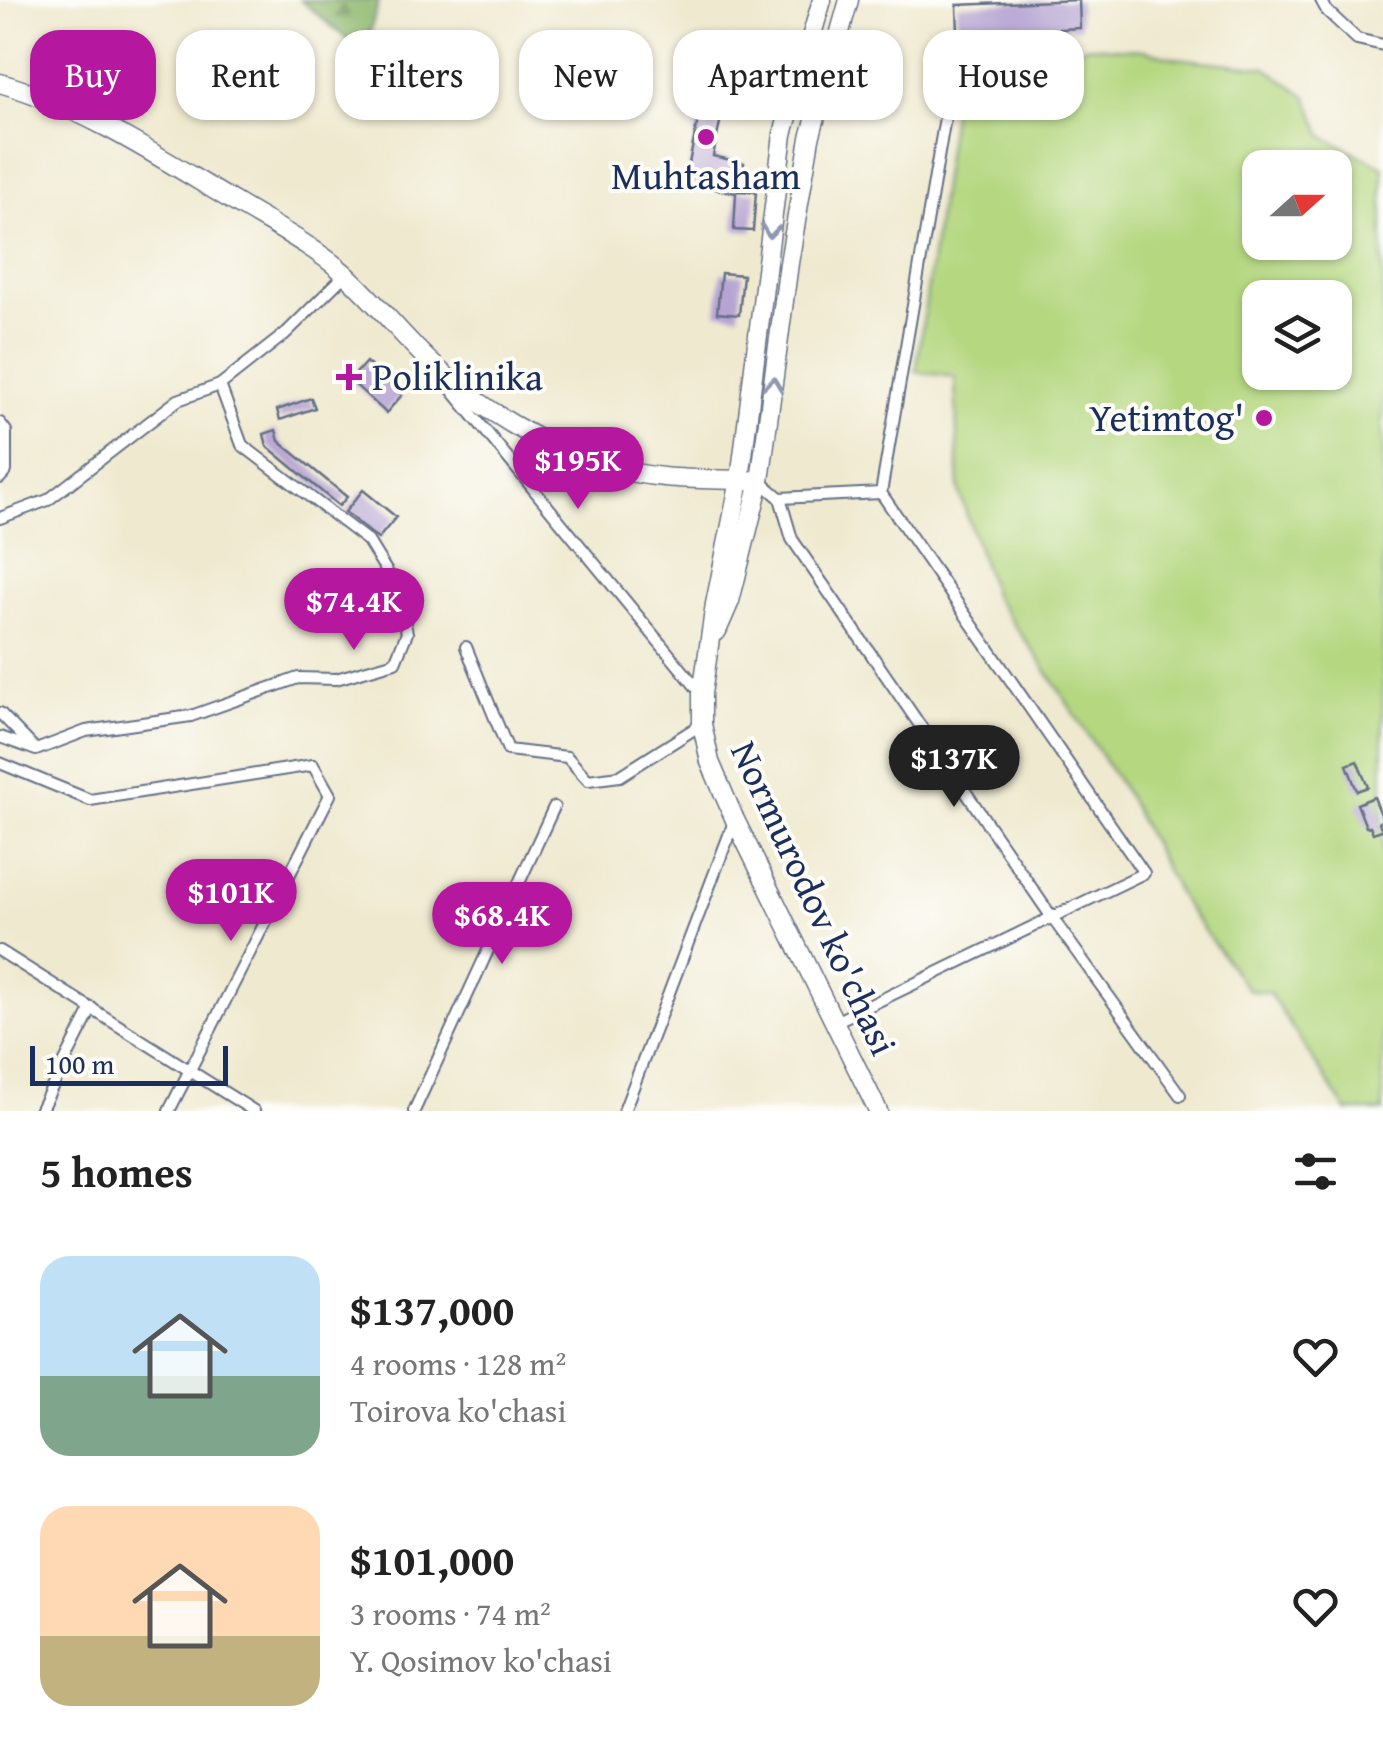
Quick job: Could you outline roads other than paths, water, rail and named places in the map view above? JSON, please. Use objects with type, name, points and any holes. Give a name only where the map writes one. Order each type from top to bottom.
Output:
[{"type":"main road","name":"Normurodov ko'chasi","points":[[822,0],[783,134],[740,480],[708,649],[702,724],[710,762],[735,820],[878,1111]]},
{"type":"main road","name":"Normurodov ko'chasi","points":[[708,649],[730,601],[760,481],[788,263],[810,138],[849,0]]},
{"type":"main road","points":[[0,83],[47,98],[108,126],[324,256],[466,393],[544,440],[594,462],[684,480],[760,481]]},
{"type":"main road","points":[[783,134],[792,124],[798,124],[805,126],[810,138]]},
{"type":"street","points":[[1321,0],[1327,11],[1357,39],[1383,44]]},
{"type":"street","points":[[833,1024],[1144,873],[882,493],[945,120]]},
{"type":"street","points":[[0,518],[48,500],[178,400],[220,386],[285,334],[346,275]]},
{"type":"street","points":[[424,356],[702,694]]},
{"type":"street","points":[[0,736],[36,750],[86,731],[191,716],[298,678],[336,679],[395,662],[406,634],[398,590],[368,541],[242,446],[220,386]]},
{"type":"street","points":[[0,423],[6,431],[6,471],[0,478]]},
{"type":"street","points":[[760,481],[780,498],[792,538],[1053,919],[1180,1094]]},
{"type":"street","points":[[780,498],[882,493]]},
{"type":"street","points":[[466,647],[508,750],[567,757],[588,780],[620,776],[702,724]]},
{"type":"street","points":[[0,713],[36,750]]},
{"type":"street","points":[[0,763],[90,800],[313,765],[330,795],[169,1111]]},
{"type":"street","points":[[414,1111],[554,807]]},
{"type":"street","points":[[624,1111],[735,820]]},
{"type":"street","points":[[0,951],[254,1111]]},
{"type":"street","points":[[40,1111],[92,1008]]},
{"type":"place","name":"Muhtasham","points":[[706,137]]},
{"type":"place","name":"Poliklinika","points":[[349,377]]},
{"type":"place","name":"Yetimtog'","points":[[1264,418]]}]
